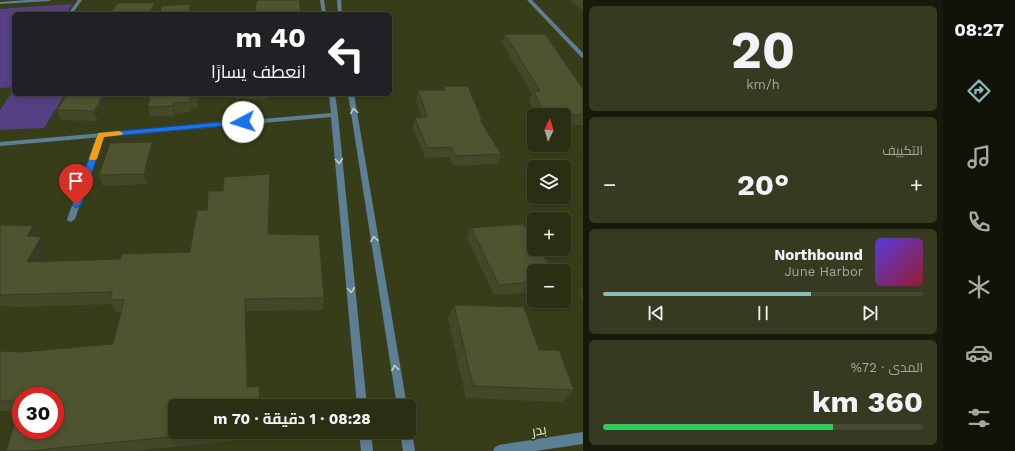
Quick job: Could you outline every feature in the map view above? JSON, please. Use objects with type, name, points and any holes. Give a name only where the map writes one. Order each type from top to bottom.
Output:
[{"type":"street","points":[[0,3],[49,0]]},
{"type":"street","points":[[71,12],[80,0]]},
{"type":"street","points":[[322,0],[324,12]]},
{"type":"street","points":[[338,0],[340,12]]},
{"type":"street","points":[[530,0],[583,56]]},
{"type":"street","points":[[332,96],[361,399]]},
{"type":"street","points":[[351,96],[401,399]]},
{"type":"street","points":[[0,144],[335,114]]},
{"type":"street","points":[[71,219],[101,135]]},
{"type":"street","name":"بدر","points":[[499,451],[583,438]]},
{"type":"street","points":[[366,439],[367,451]]},
{"type":"street","points":[[407,439],[409,451]]},
{"type":"shaded area","points":[[73,4],[67,12],[12,12],[12,87],[0,88],[0,9]]},
{"type":"shaded area","points":[[12,92],[12,96],[64,96],[44,128],[0,130],[0,110]]},
{"type":"building","points":[[257,0],[299,0],[301,12],[254,12]]},
{"type":"building","points":[[118,3],[155,3],[150,12],[111,12]]},
{"type":"building","points":[[189,4],[190,12],[160,12],[161,6]]},
{"type":"building","points":[[505,34],[545,34],[583,89],[583,115],[571,115],[571,108],[543,108],[533,91],[540,91]]},
{"type":"building","points":[[444,86],[468,86],[482,120],[480,120],[501,154],[456,156],[451,147],[427,148],[415,118],[427,117],[418,90],[445,90]]},
{"type":"building","points":[[66,96],[103,96],[94,111],[57,110]]},
{"type":"building","points":[[150,96],[196,96],[197,98],[190,98],[190,102],[173,103],[173,106],[148,107]]},
{"type":"building","points":[[152,142],[144,174],[99,175],[110,143]]},
{"type":"building","points":[[270,174],[268,234],[319,235],[324,298],[245,299],[247,387],[259,386],[260,399],[168,399],[168,437],[28,451],[6,451],[12,431],[12,439],[64,439],[64,387],[12,387],[12,401],[0,401],[0,351],[20,352],[113,344],[124,300],[110,300],[112,292],[0,295],[0,225],[33,226],[27,236],[41,237],[27,262],[120,259],[122,254],[190,252],[197,210],[207,210],[208,191],[223,191],[224,177]]},
{"type":"building","points":[[524,224],[527,229],[527,256],[543,256],[548,264],[527,264],[527,283],[499,285],[471,228]]},
{"type":"building","points":[[454,305],[524,307],[539,350],[559,350],[574,390],[473,386]]},
{"type":"slow traffic","points":[[93,159],[101,135],[119,133]]},
{"type":"route","points":[[76,205],[101,135],[243,122]]}]
